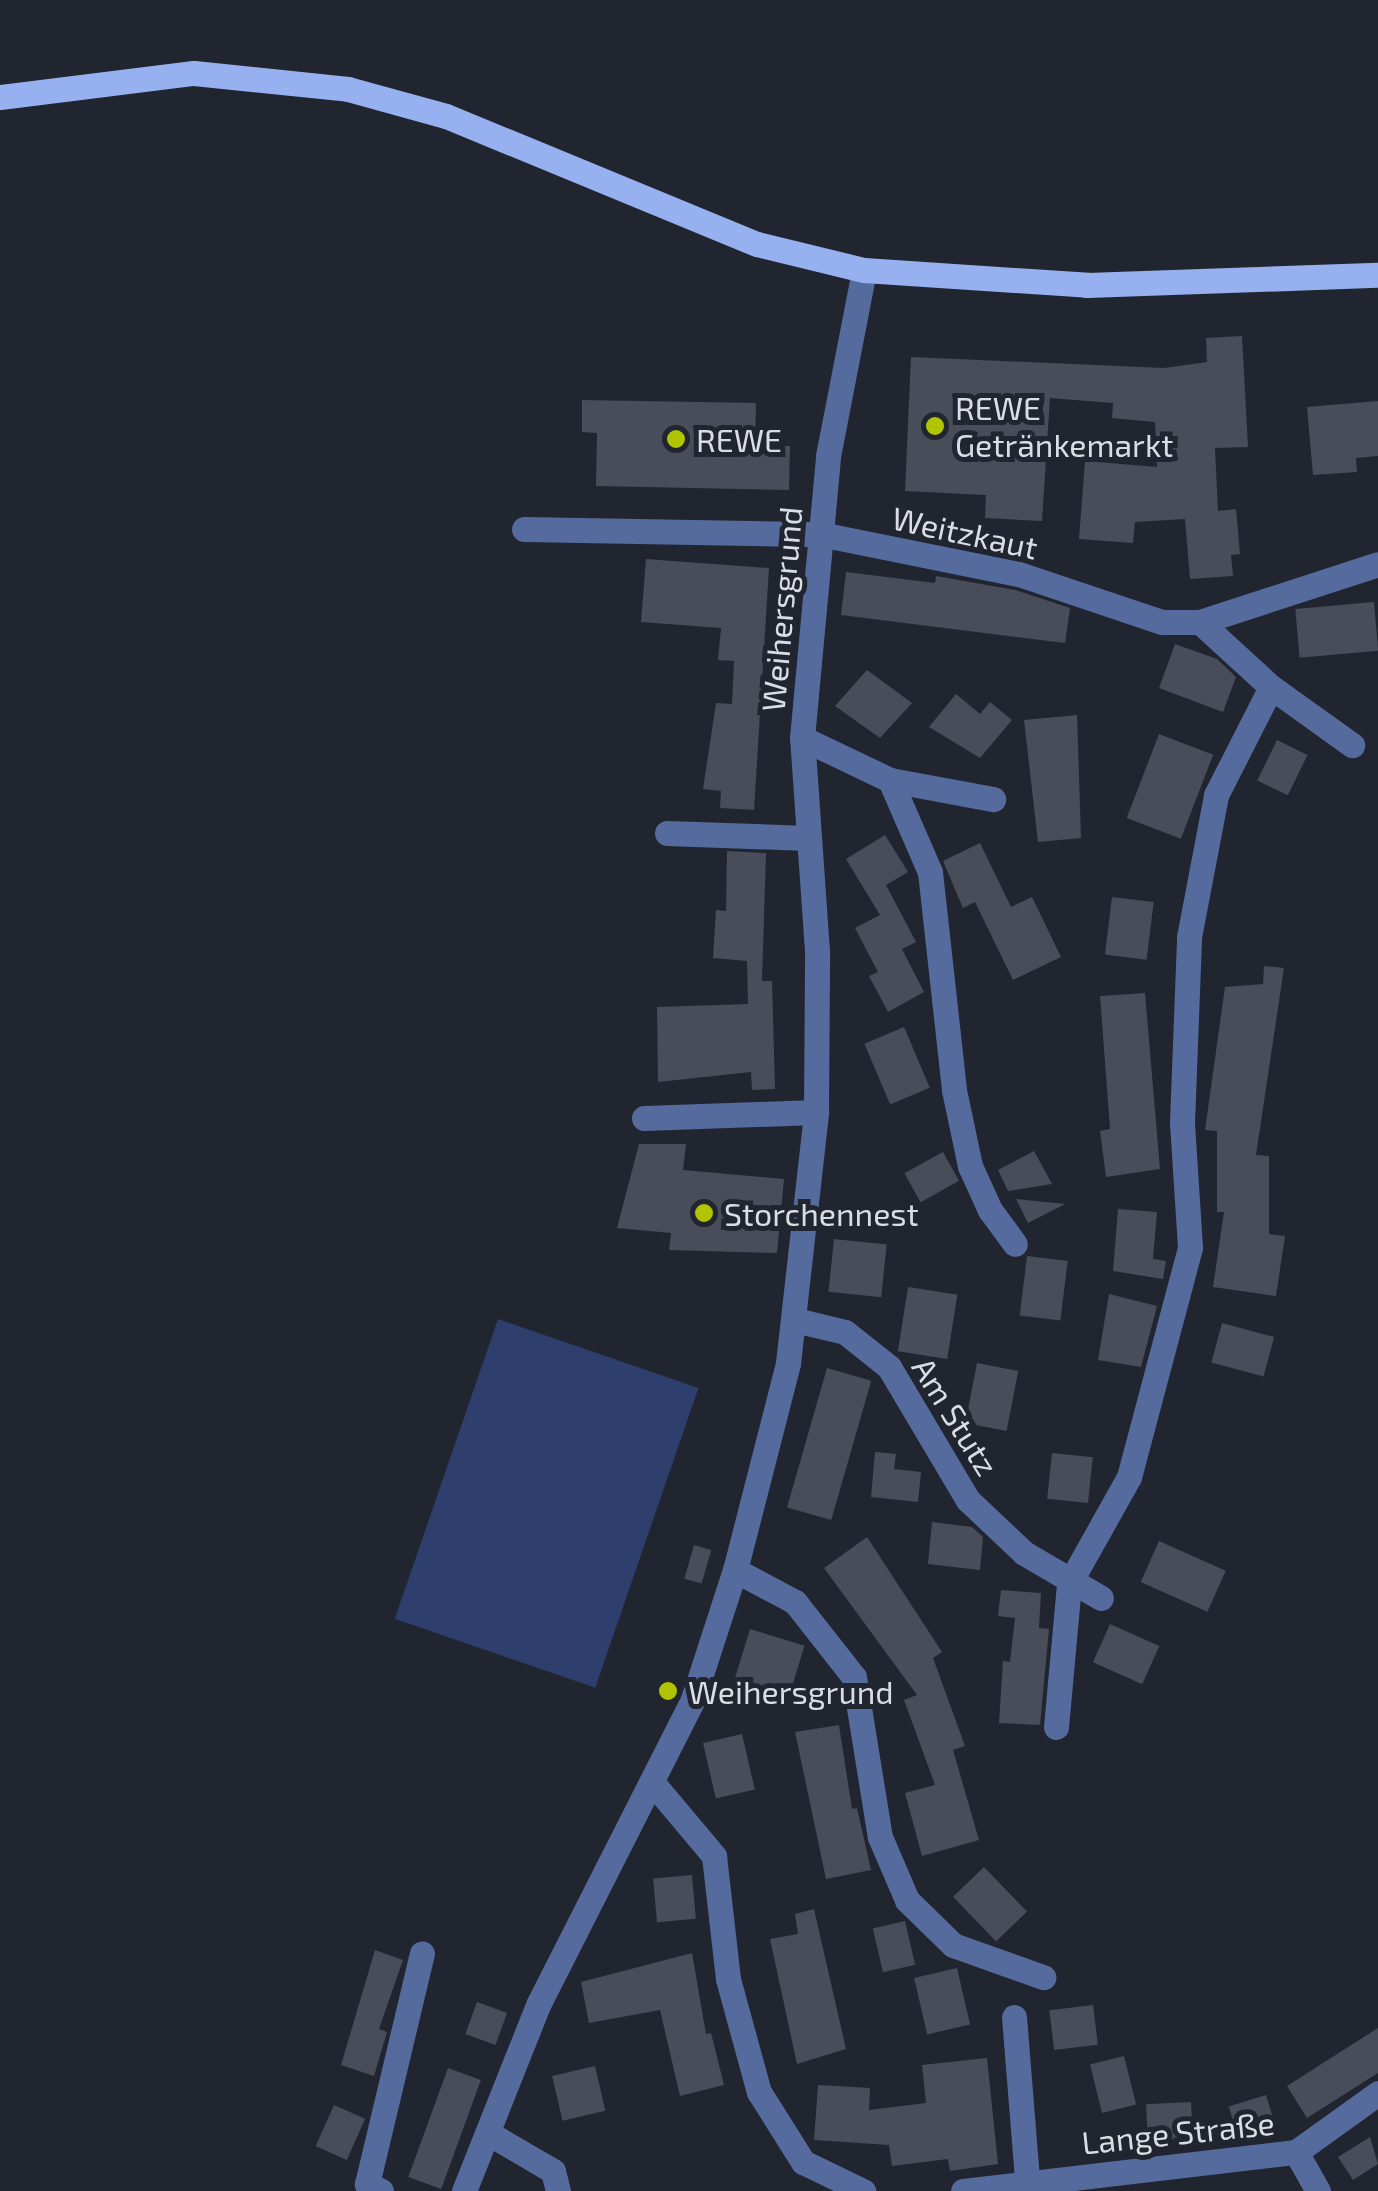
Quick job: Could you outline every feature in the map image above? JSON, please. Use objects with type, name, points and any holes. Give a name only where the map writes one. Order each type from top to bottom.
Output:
[{"type":"main road","points":[[0,96],[194,73],[348,89],[446,116],[758,244],[864,270],[1087,285],[1378,275]]},
{"type":"street","name":"Weihersgrund","points":[[464,2191],[539,2004],[692,1699],[735,1570],[771,1440],[794,1320],[816,1112],[817,951],[802,738],[820,534],[864,270]]},
{"type":"street","name":"Weitzkaut","points":[[524,529],[820,534],[1019,574],[1162,622],[1200,622],[1378,564]]},
{"type":"street","points":[[1200,622],[1270,688],[1352,745]]},
{"type":"street","points":[[1056,1726],[1069,1584],[1129,1478],[1190,1247],[1182,1122],[1189,937],[1216,795],[1270,688]]},
{"type":"street","points":[[802,738],[890,780],[993,800]]},
{"type":"street","points":[[890,780],[930,872],[954,1090],[970,1166],[990,1210],[1015,1244]]},
{"type":"street","points":[[667,833],[807,838]]},
{"type":"street","points":[[644,1118],[816,1112]]},
{"type":"street","name":"Am Stutz","points":[[794,1320],[845,1332],[889,1367],[968,1500],[1024,1553],[1069,1584],[1101,1598]]},
{"type":"street","points":[[735,1570],[795,1602],[854,1677],[880,1837],[906,1900],[953,1946],[1043,1977]]},
{"type":"street","points":[[652,1782],[714,1856],[728,1979],[759,2092],[803,2162],[863,2191]]},
{"type":"street","points":[[381,2191],[367,2184],[422,1953]]},
{"type":"street","points":[[1014,2017],[1028,2186]]},
{"type":"street","name":"Lange Straße","points":[[962,2191],[1296,2152],[1378,2093]]},
{"type":"street","points":[[488,2133],[554,2171],[558,2191]]},
{"type":"street","points":[[1296,2152],[1318,2191]]},
{"type":"shaded area","points":[[498,1319],[698,1388],[595,1688],[395,1619]]},
{"type":"building","points":[[1242,336],[1248,447],[1215,448],[1218,511],[1236,509],[1240,554],[1231,555],[1233,576],[1190,579],[1185,519],[1135,522],[1133,543],[1079,539],[1085,461],[1157,467],[1155,422],[1112,418],[1113,403],[1050,398],[1042,521],[985,518],[986,495],[905,491],[911,357],[1164,368],[1207,362],[1206,338]]},
{"type":"building","name":"REWE","points":[[582,400],[756,403],[755,445],[790,446],[789,490],[596,486],[597,433],[582,432]]},
{"type":"building","points":[[1378,401],[1378,456],[1356,458],[1357,472],[1313,475],[1307,407]]},
{"type":"building","points":[[646,559],[769,568],[754,810],[720,808],[721,791],[703,789],[716,703],[732,704],[734,661],[718,660],[721,628],[641,622]]},
{"type":"building","points":[[846,572],[935,583],[936,576],[1015,590],[1070,608],[1065,643],[841,615]]},
{"type":"building","points":[[1374,602],[1378,651],[1300,658],[1295,609]]},
{"type":"building","points":[[1175,644],[1217,659],[1236,677],[1223,712],[1159,688]]},
{"type":"building","points":[[867,670],[912,703],[880,738],[835,706]]},
{"type":"building","points":[[956,694],[980,714],[990,702],[1012,720],[980,758],[929,727]]},
{"type":"building","points":[[1077,715],[1081,838],[1038,842],[1024,720]]},
{"type":"building","points":[[1159,734],[1213,755],[1181,839],[1127,818]]},
{"type":"building","points":[[1277,740],[1308,755],[1288,795],[1257,780]]},
{"type":"building","points":[[885,835],[908,872],[886,885],[916,942],[902,949],[924,992],[888,1012],[869,976],[878,972],[855,928],[880,915],[846,859]]},
{"type":"building","points":[[980,843],[1011,907],[1032,897],[1061,957],[1013,980],[975,902],[963,908],[943,861]]},
{"type":"building","points":[[727,851],[766,853],[762,981],[772,981],[775,1089],[752,1090],[751,1072],[658,1082],[657,1007],[748,1004],[747,961],[713,958],[716,910],[726,911]]},
{"type":"building","points":[[1112,897],[1154,902],[1147,960],[1105,955]]},
{"type":"building","points":[[1264,966],[1284,968],[1256,1155],[1269,1156],[1269,1234],[1285,1236],[1276,1296],[1213,1287],[1224,1212],[1217,1212],[1217,1131],[1205,1130],[1225,987],[1263,984]]},
{"type":"building","points":[[1145,993],[1160,1169],[1106,1177],[1100,1131],[1110,1129],[1100,996]]},
{"type":"building","points":[[904,1027],[930,1088],[890,1105],[864,1044]]},
{"type":"building","points":[[639,1144],[686,1144],[683,1170],[784,1179],[777,1253],[669,1250],[671,1233],[617,1228]]},
{"type":"building","points":[[1034,1151],[1052,1184],[1008,1191],[998,1170]]},
{"type":"building","points":[[943,1152],[959,1181],[921,1202],[905,1173]]},
{"type":"building","points":[[1016,1199],[1065,1204],[1028,1223]]},
{"type":"building","points":[[1118,1209],[1157,1212],[1153,1259],[1166,1261],[1163,1279],[1113,1271]]},
{"type":"building","points":[[834,1239],[887,1245],[881,1297],[828,1292]]},
{"type":"building","points":[[1027,1256],[1068,1261],[1060,1321],[1020,1316]]},
{"type":"building","points":[[908,1287],[957,1295],[947,1359],[898,1351]]},
{"type":"building","points":[[1109,1294],[1157,1306],[1141,1367],[1098,1360]]},
{"type":"building","points":[[1222,1323],[1274,1337],[1264,1377],[1211,1363]]},
{"type":"building","points":[[977,1363],[1018,1371],[1007,1431],[965,1423]]},
{"type":"building","points":[[827,1368],[871,1381],[831,1520],[787,1507]]},
{"type":"building","points":[[875,1452],[896,1454],[894,1469],[921,1472],[918,1502],[871,1497]]},
{"type":"building","points":[[1052,1453],[1093,1457],[1088,1503],[1047,1499]]},
{"type":"building","points":[[932,1522],[972,1527],[983,1537],[980,1570],[928,1564]]},
{"type":"building","points":[[867,1537],[942,1652],[933,1658],[965,1746],[953,1750],[979,1840],[922,1856],[905,1793],[935,1785],[904,1700],[917,1695],[824,1568]]},
{"type":"building","points":[[1159,1541],[1226,1571],[1207,1612],[1141,1582]]},
{"type":"building","points":[[694,1545],[711,1550],[702,1584],[684,1579]]},
{"type":"building","points":[[1001,1590],[1041,1593],[1039,1628],[1049,1629],[1040,1725],[999,1723],[1003,1661],[1010,1662],[1015,1618],[998,1616]]},
{"type":"building","points":[[1110,1624],[1159,1646],[1142,1684],[1093,1662]]},
{"type":"building","points":[[750,1629],[805,1646],[786,1706],[732,1689]]},
{"type":"building","points":[[839,1725],[852,1809],[857,1808],[871,1870],[826,1879],[795,1732]]},
{"type":"building","points":[[742,1734],[755,1790],[716,1799],[703,1743]]},
{"type":"building","points":[[984,1867],[1027,1912],[996,1941],[953,1897]]},
{"type":"building","points":[[692,1875],[696,1919],[657,1922],[653,1878]]},
{"type":"building","points":[[814,1909],[846,2049],[797,2064],[770,1939],[798,1934],[795,1914]]},
{"type":"building","points":[[905,1921],[915,1965],[883,1972],[873,1928]]},
{"type":"building","points":[[375,1950],[403,1960],[379,2029],[387,2032],[374,2076],[341,2065]]},
{"type":"building","points":[[692,1953],[706,2034],[711,2033],[724,2085],[680,2096],[660,2010],[589,2023],[581,1982]]},
{"type":"building","points":[[957,1968],[970,2025],[927,2034],[914,1978]]},
{"type":"building","points":[[477,2002],[507,2013],[495,2045],[465,2034]]},
{"type":"building","points":[[1093,2005],[1098,2045],[1054,2050],[1049,2010]]},
{"type":"building","points":[[1378,2028],[1378,2073],[1307,2118],[1287,2086]]},
{"type":"building","points":[[1124,2056],[1136,2105],[1102,2113],[1090,2064]]},
{"type":"building","points":[[987,2058],[998,2164],[950,2171],[948,2159],[892,2166],[889,2145],[814,2140],[818,2085],[870,2088],[869,2110],[926,2103],[922,2065]]},
{"type":"building","points":[[595,2066],[605,2111],[562,2121],[552,2076]]},
{"type":"building","points":[[448,2068],[481,2080],[441,2189],[408,2177]]},
{"type":"building","points":[[1266,2095],[1276,2128],[1239,2139],[1229,2106]]},
{"type":"building","points":[[1191,2102],[1193,2138],[1148,2140],[1146,2104]]},
{"type":"building","points":[[334,2105],[365,2119],[347,2160],[316,2146]]},
{"type":"building","points":[[1370,2137],[1378,2164],[1353,2180],[1338,2157]]},
{"type":"place","name":"REWE Getränkemarkt","points":[[935,426]]},
{"type":"place","name":"REWE","points":[[676,439]]},
{"type":"place","name":"Storchennest","points":[[704,1213]]},
{"type":"place","name":"Weihersgrund","points":[[668,1691]]}]
